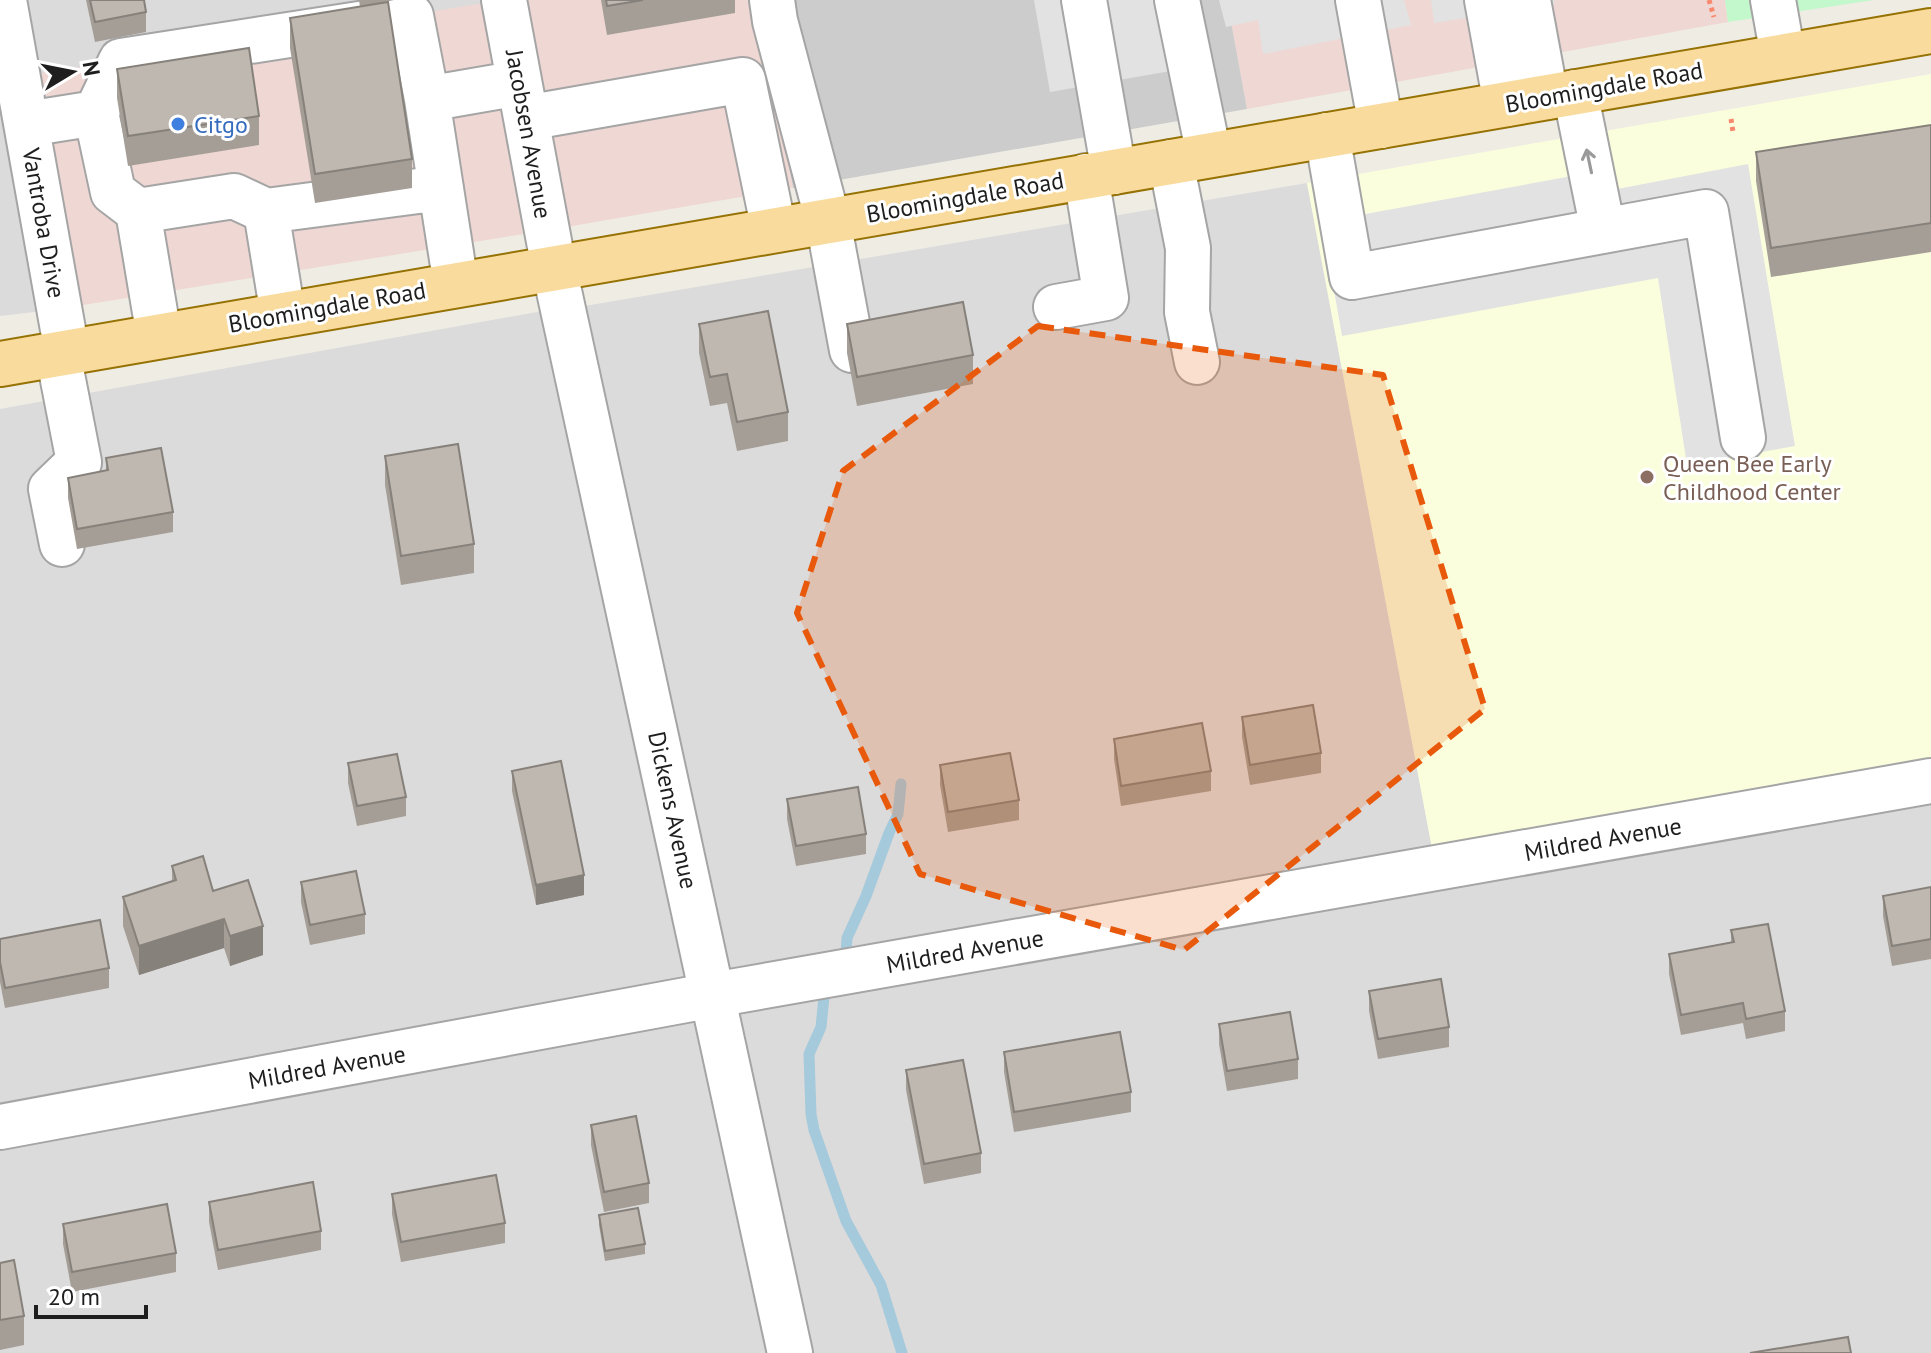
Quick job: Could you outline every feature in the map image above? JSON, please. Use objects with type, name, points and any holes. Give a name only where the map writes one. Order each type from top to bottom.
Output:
[{"type":"main road","name":"Bloomingdale Road","points":[[0,364],[1931,31]]},
{"type":"street","name":"Vantroba Drive","points":[[4,0],[27,124],[79,462],[51,489],[62,544]]},
{"type":"street","name":"Jacobsen Avenue","points":[[504,0],[554,268]]},
{"type":"street","points":[[772,0],[828,221],[852,350]]},
{"type":"street","points":[[1056,307],[1106,298],[1100,174],[1084,0]]},
{"type":"street","points":[[1177,0],[1190,158],[1187,312],[1197,362]]},
{"type":"street","points":[[1358,0],[1381,126]]},
{"type":"street","points":[[1487,0],[1542,98],[1603,230]]},
{"type":"street","points":[[1528,0],[1542,98]]},
{"type":"street","points":[[1773,0],[1783,56]]},
{"type":"street","points":[[159,336],[138,211],[113,192],[96,113],[121,61],[411,16],[456,285]]},
{"type":"street","points":[[427,99],[522,101],[743,80],[774,230]]},
{"type":"street","points":[[27,124],[96,113]]},
{"type":"street","points":[[1327,135],[1352,277],[1706,212],[1743,438]]},
{"type":"street","points":[[138,211],[234,196],[266,211],[441,188]]},
{"type":"street","points":[[266,211],[283,315]]},
{"type":"street","name":"Dickens Avenue","points":[[554,268],[790,1353]]},
{"type":"street","name":"Mildred Avenue","points":[[0,1127],[713,995],[1931,781]]},
{"type":"path","points":[[1709,0],[1714,17]]},
{"type":"path","points":[[1731,119],[1733,132]]},
{"type":"highlighted area","points":[[1038,326],[1383,375],[1485,709],[1184,950],[920,874],[797,613],[843,471]]},
{"type":"shaded area","points":[[0,0],[504,0],[52,310],[0,316]]},
{"type":"shaded area","points":[[504,0],[759,0],[793,188],[52,310],[17,77]]},
{"type":"shaded area","points":[[759,0],[1227,0],[1247,109],[793,188]]},
{"type":"shaded area","points":[[1034,0],[1197,0],[1211,64],[1050,92]]},
{"type":"shaded area","points":[[1219,0],[1404,0],[1411,25],[1263,54],[1258,20],[1226,27]]},
{"type":"shaded area","points":[[1227,0],[1725,0],[1728,22],[1247,109]]},
{"type":"shaded area","points":[[1431,0],[1554,0],[1555,4],[1434,23]]},
{"type":"shaded area","name":"Queen Bee Early Childhood Center","points":[[1931,74],[1931,771],[1434,859],[1307,183]]},
{"type":"shaded area","points":[[1748,164],[1795,446],[1687,465],[1658,278],[1342,336],[1322,222],[1577,175],[1612,190]]},
{"type":"shaded area","points":[[1307,183],[1434,859],[1931,771],[1931,1353],[805,1353],[579,307]]},
{"type":"shaded area","points":[[548,310],[776,1353],[0,1353],[0,409]]},
{"type":"green space","points":[[1725,0],[1874,0],[1728,22]]},
{"type":"building","points":[[90,0],[144,0],[146,12],[95,22]]},
{"type":"building","points":[[606,0],[643,0],[607,6]]},
{"type":"building","points":[[388,2],[412,159],[315,174],[290,18]]},
{"type":"building","points":[[249,48],[259,116],[128,136],[117,69]]},
{"type":"building","points":[[1931,125],[1931,223],[1771,248],[1756,152]]},
{"type":"building","points":[[963,302],[973,355],[857,377],[847,324]]},
{"type":"building","points":[[768,311],[788,412],[737,422],[727,374],[710,377],[699,324]]},
{"type":"building","points":[[458,444],[474,544],[401,556],[385,456]]},
{"type":"building","points":[[161,448],[173,512],[77,529],[68,478],[108,470],[106,458]]},
{"type":"building","points":[[1313,705],[1321,753],[1250,765],[1242,717]]},
{"type":"building","points":[[1202,723],[1211,771],[1121,786],[1114,739]]},
{"type":"building","points":[[1010,753],[1019,800],[948,812],[940,765]]},
{"type":"building","points":[[397,754],[406,797],[357,806],[348,763]]},
{"type":"building","points":[[561,761],[584,875],[536,885],[512,771]]},
{"type":"building","points":[[858,787],[866,834],[796,846],[787,799]]},
{"type":"building","points":[[203,856],[213,891],[248,880],[263,926],[230,936],[224,919],[139,946],[123,897],[176,880],[172,866]]},
{"type":"building","points":[[356,871],[365,914],[310,925],[301,882]]},
{"type":"building","points":[[1931,887],[1931,939],[1892,946],[1883,896]]},
{"type":"building","points":[[100,920],[109,968],[5,988],[0,939]]},
{"type":"building","points":[[1768,924],[1785,1011],[1746,1019],[1743,1003],[1681,1015],[1669,954],[1734,942],[1731,930]]},
{"type":"building","points":[[1441,979],[1449,1027],[1378,1039],[1369,991]]},
{"type":"building","points":[[1290,1012],[1298,1059],[1227,1071],[1219,1024]]},
{"type":"building","points":[[1120,1032],[1131,1092],[1014,1112],[1004,1052]]},
{"type":"building","points":[[963,1060],[981,1153],[924,1164],[906,1070]]},
{"type":"building","points":[[636,1116],[649,1183],[604,1192],[591,1125]]},
{"type":"building","points":[[496,1175],[505,1223],[401,1242],[392,1194]]},
{"type":"building","points":[[313,1182],[321,1231],[218,1250],[209,1202]]},
{"type":"building","points":[[167,1204],[176,1253],[72,1272],[63,1224]]},
{"type":"building","points":[[638,1208],[645,1244],[605,1251],[599,1215]]},
{"type":"building","points":[[14,1260],[24,1316],[0,1320],[0,1263]]},
{"type":"building","points":[[1848,1337],[1851,1353],[1750,1353]]},
{"type":"waterway","points":[[846,955],[847,938],[898,814],[901,784]]},
{"type":"waterway","points":[[824,997],[821,1027],[809,1054],[814,1130],[846,1221],[881,1285],[902,1353]]},
{"type":"place","name":"Citgo","points":[[178,124]]},
{"type":"place","name":"Queen Bee Early Childhood Center","points":[[1647,477]]}]
